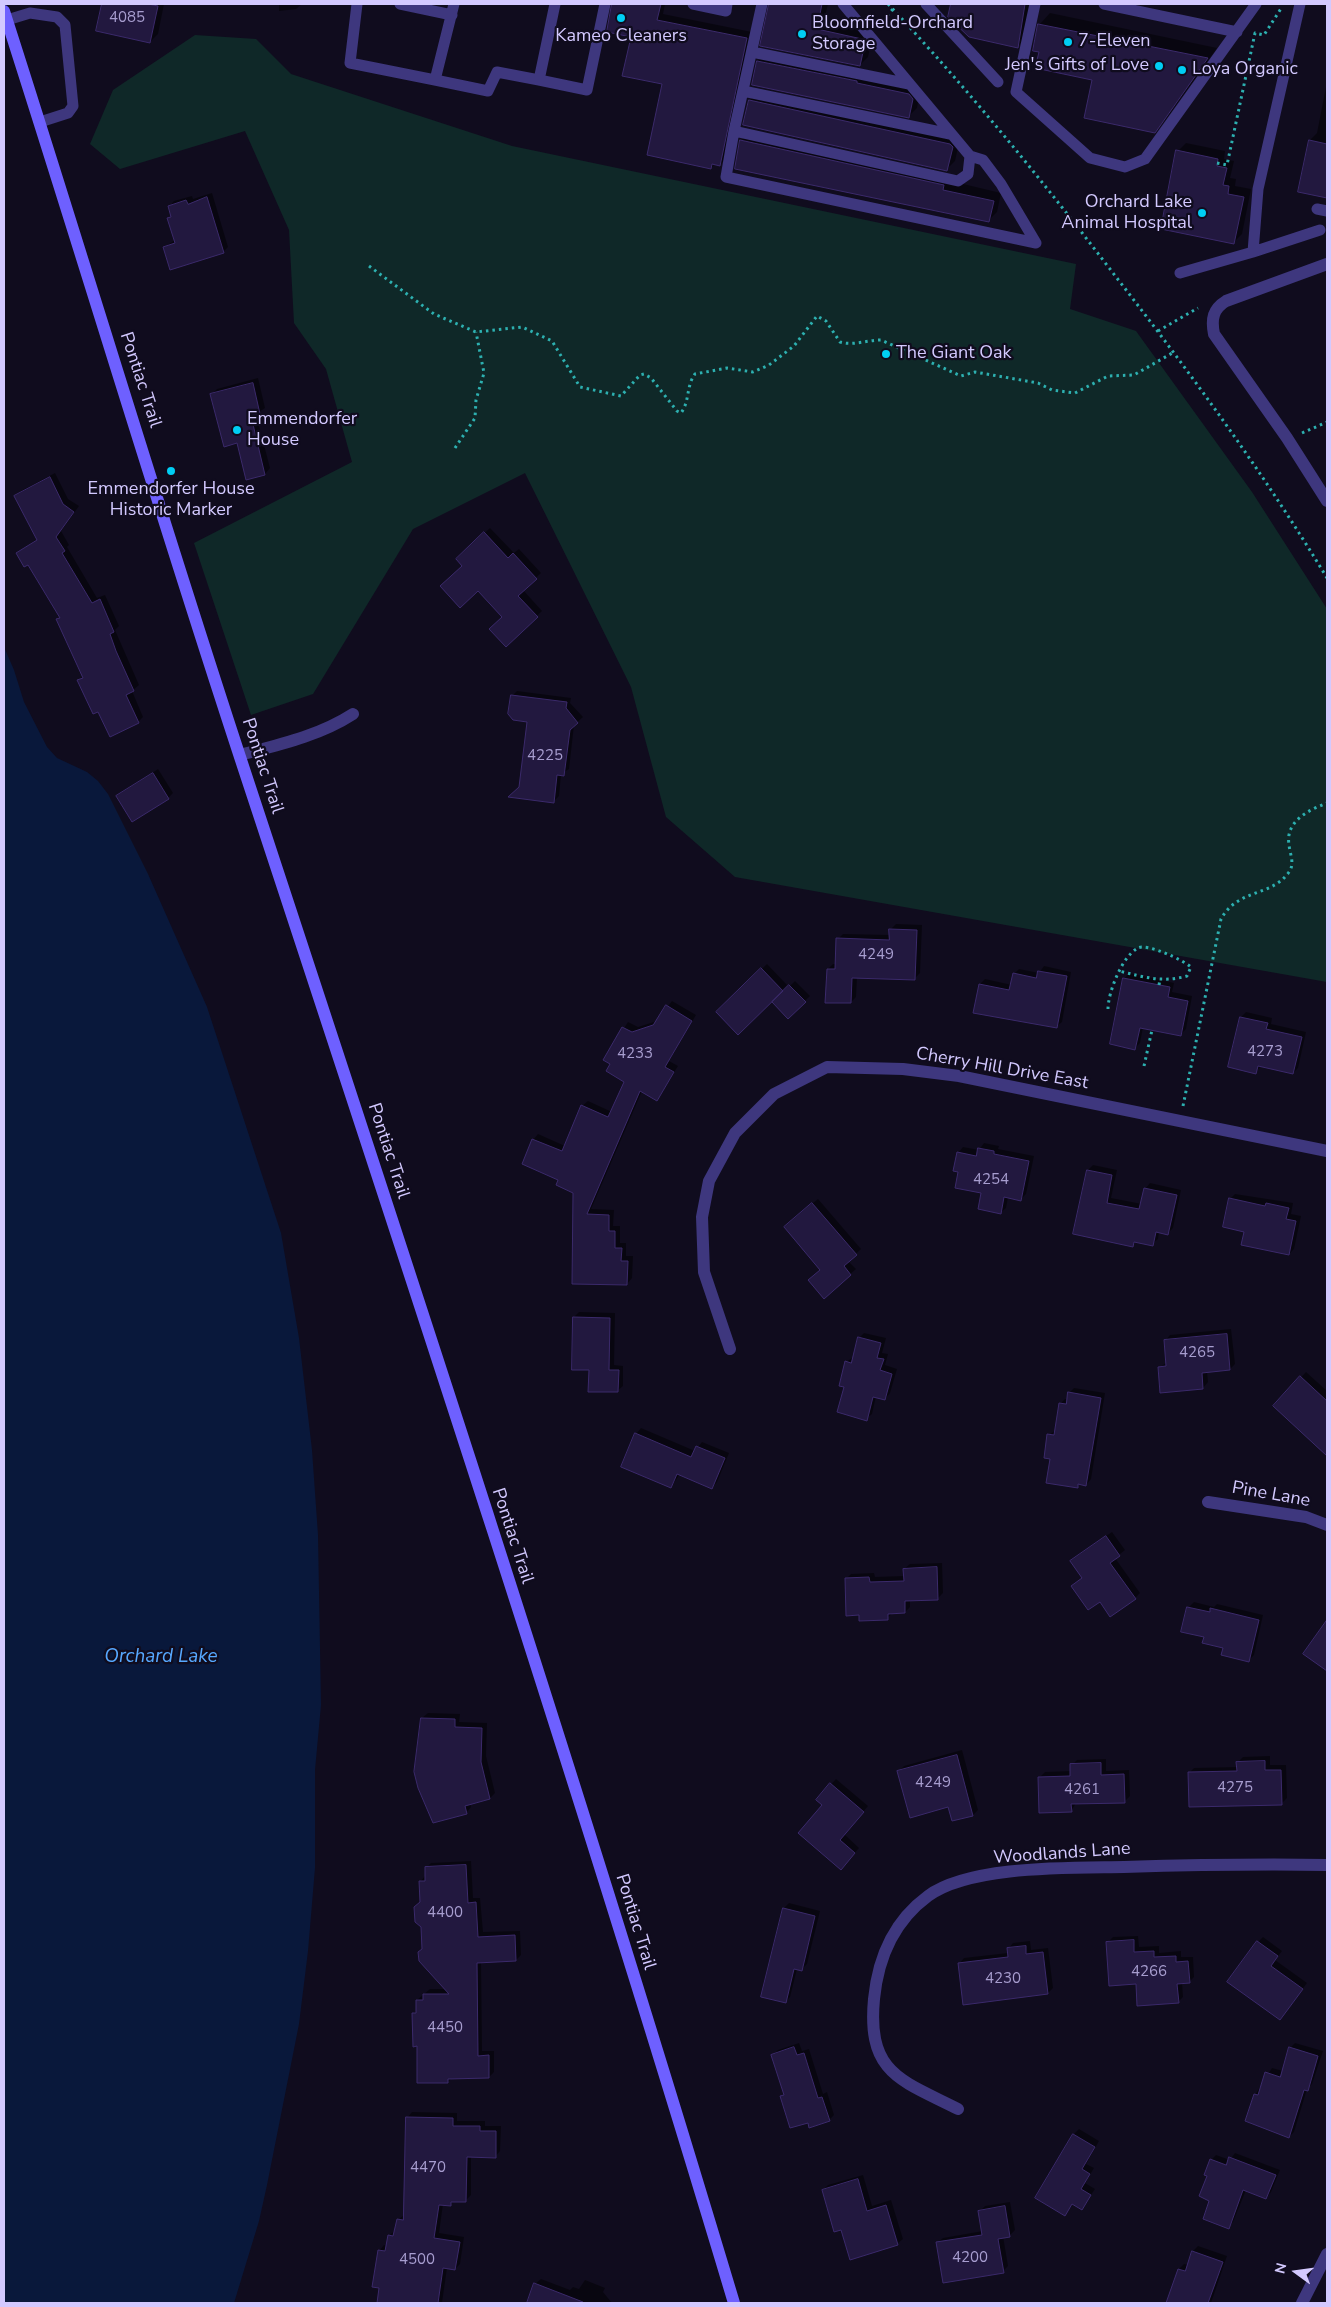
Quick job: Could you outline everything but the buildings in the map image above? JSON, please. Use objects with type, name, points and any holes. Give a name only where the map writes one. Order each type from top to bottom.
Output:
[{"type":"main road","name":"Pontiac Trail","points":[[6,22],[40,122],[240,755],[299,931],[583,1814],[734,2303]]},
{"type":"street","points":[[1327,264],[1219,306],[1213,313],[1214,334],[1287,438],[1327,501]]},
{"type":"street","points":[[240,755],[286,743],[336,725],[353,714]]},
{"type":"street","name":"Cherry Hill Drive East","points":[[730,1349],[704,1272],[702,1217],[709,1182],[735,1133],[774,1094],[827,1067],[904,1069],[959,1076],[1327,1151]]},
{"type":"street","name":"Pine Lane","points":[[1208,1502],[1306,1517],[1327,1525]]},
{"type":"street","name":"Woodlands Lane","points":[[958,2109],[901,2080],[886,2066],[874,2040],[876,1980],[885,1948],[908,1914],[929,1895],[962,1880],[1025,1870],[1219,1864],[1327,1865]]},
{"type":"street","points":[[1302,2303],[1327,2254]]},
{"type":"lane","points":[[358,4],[350,63],[488,91],[497,72],[587,90],[605,4]]},
{"type":"lane","points":[[400,4],[453,9],[436,80]]},
{"type":"lane","points":[[540,80],[555,4]]},
{"type":"lane","points":[[699,4],[714,6],[726,11],[727,4]]},
{"type":"lane","points":[[762,4],[726,177],[1036,243],[1001,184],[983,160],[970,156],[950,134],[843,4]]},
{"type":"lane","points":[[926,4],[998,82]]},
{"type":"lane","points":[[1035,4],[1016,92],[1090,158],[1125,167],[1145,159],[1256,4]]},
{"type":"lane","points":[[1104,4],[1237,32]]},
{"type":"lane","points":[[1253,252],[1258,189],[1300,4]]},
{"type":"lane","points":[[6,22],[30,13],[57,16],[65,26],[73,106],[68,114],[40,122]]},
{"type":"lane","points":[[752,52],[909,84]]},
{"type":"lane","points":[[743,91],[950,134]]},
{"type":"lane","points":[[734,132],[958,181],[968,174],[970,156]]},
{"type":"lane","points":[[1180,273],[1320,230]]},
{"type":"path","points":[[888,4],[988,117],[1052,195],[1158,331],[1221,419],[1327,578]]},
{"type":"path","points":[[1217,163],[1227,165],[1255,33],[1264,35],[1282,7]]},
{"type":"path","points":[[887,16],[894,9]]},
{"type":"path","points":[[368,266],[434,314],[476,332],[522,327],[552,341],[580,387],[621,396],[640,375],[644,374],[651,378],[677,411],[681,413],[686,406],[690,383],[695,374],[727,368],[753,372],[769,365],[794,346],[817,316],[826,322],[840,342],[851,345],[868,340],[881,340],[892,343],[917,358],[961,376],[974,372],[1038,383],[1052,390],[1075,393],[1108,376],[1134,375],[1174,352]]},
{"type":"path","points":[[1158,331],[1200,307],[1219,306]]},
{"type":"path","points":[[455,448],[475,418],[476,400],[484,372],[476,332]]},
{"type":"path","points":[[1287,438],[1327,422]]},
{"type":"path","points":[[1180,1121],[1220,919],[1234,902],[1275,884],[1290,871],[1292,862],[1289,837],[1293,825],[1310,809],[1327,804]]},
{"type":"path","points":[[1108,1009],[1108,999],[1118,971],[1131,953],[1139,947],[1173,957],[1191,967],[1187,976],[1174,980],[1165,978],[1152,980],[1118,971]]},
{"type":"path","points":[[1159,985],[1160,979]]},
{"type":"path","points":[[1144,1066],[1152,1030]]},
{"type":"green space","points":[[195,35],[256,39],[291,74],[512,146],[1076,264],[1070,309],[1136,331],[1252,492],[1327,609],[1327,982],[735,877],[666,817],[631,687],[525,473],[413,529],[313,694],[251,715],[194,543],[352,462],[326,369],[294,323],[289,230],[245,131],[120,169],[90,144],[113,90]]},
{"type":"water","name":"Orchard Lake","points":[[4,647],[14,670],[24,702],[47,747],[57,758],[87,772],[98,781],[108,794],[148,874],[207,1007],[281,1233],[299,1338],[312,1450],[318,1535],[321,1705],[315,1770],[315,1868],[308,1951],[299,2024],[259,2221],[234,2303],[4,2303]]},
{"type":"place","name":"Kameo Cleaners","points":[[621,18]]},
{"type":"place","name":"Bloomfield-Orchard Storage","points":[[802,34]]},
{"type":"place","name":"7-Eleven","points":[[1068,42]]},
{"type":"place","name":"Jen's Gifts of Love","points":[[1159,66]]},
{"type":"place","name":"Loya Organic","points":[[1182,70]]},
{"type":"place","name":"Orchard Lake Animal Hospital","points":[[1202,213]]},
{"type":"place","name":"The Giant Oak","points":[[886,354]]},
{"type":"place","name":"Emmendorfer House","points":[[237,430]]},
{"type":"place","name":"Emmendorfer House Historic Marker","points":[[171,471]]}]
